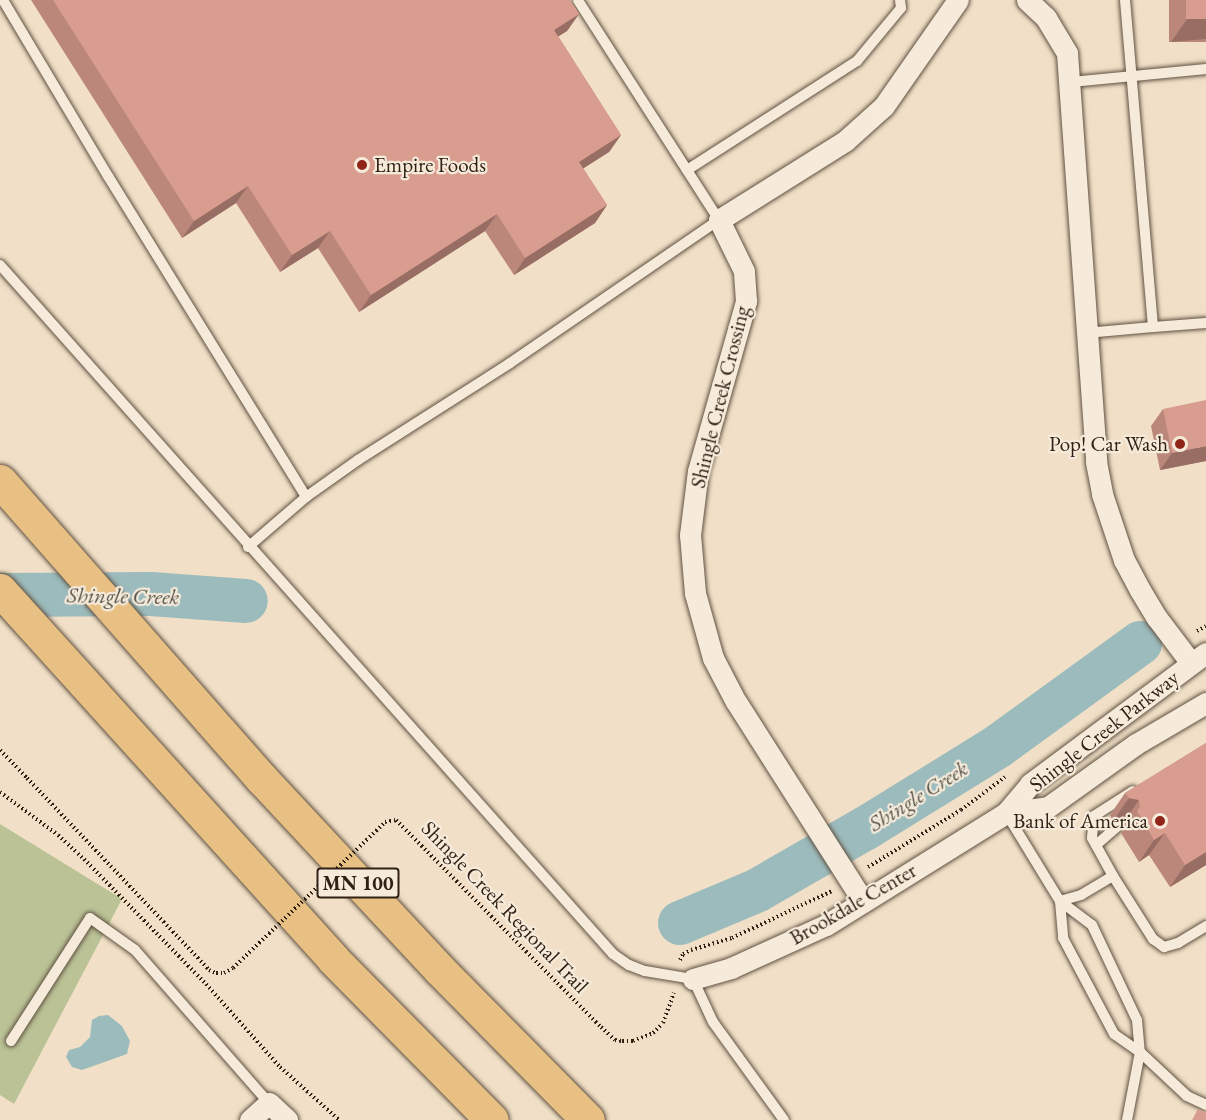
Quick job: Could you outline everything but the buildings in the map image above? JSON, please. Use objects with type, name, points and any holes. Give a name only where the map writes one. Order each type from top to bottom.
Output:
[{"type":"highway","name":"MN 100","points":[[0,481],[261,779],[439,969],[588,1120]]},
{"type":"highway","name":"MN 100","points":[[0,590],[333,959],[492,1120]]},
{"type":"highway","points":[[439,969],[615,1120]]},
{"type":"street","points":[[719,220],[845,141],[884,106],[958,0]]},
{"type":"street","points":[[1027,0],[1046,18],[1066,53],[1071,82],[1096,462],[1111,524],[1140,590],[1156,618],[1199,658]]},
{"type":"street","name":"Shingle Creek Crossing","points":[[719,220],[744,271],[746,301],[698,471],[690,535],[695,593],[714,658],[727,685],[826,839],[862,901]]},
{"type":"street","name":"Shingle Creek Parkway","points":[[1006,813],[1030,784],[1128,714],[1199,658]]},
{"type":"street","points":[[1006,813],[1048,807],[1136,744],[1206,703]]},
{"type":"street","name":"Brookdale Center","points":[[693,979],[731,968],[826,925],[1006,813]]},
{"type":"street","points":[[250,1120],[269,1103],[287,1120]]},
{"type":"lane","points":[[3,0],[120,196],[306,497]]},
{"type":"lane","points":[[248,547],[306,497],[358,460],[510,363],[719,220],[578,0]]},
{"type":"lane","points":[[687,170],[857,61],[901,8],[900,0]]},
{"type":"lane","points":[[1125,0],[1153,327]]},
{"type":"lane","points":[[1071,82],[1206,69]]},
{"type":"lane","points":[[0,265],[248,547],[613,954],[629,965],[645,971],[693,979],[713,1022],[784,1120]]},
{"type":"lane","points":[[1086,333],[1206,323]]},
{"type":"lane","points":[[1142,785],[1094,816],[1092,838],[1153,939],[1164,947],[1178,943],[1206,926]]},
{"type":"lane","points":[[1006,813],[1059,901],[1092,925],[1137,1020],[1140,1052],[1127,1120]]},
{"type":"lane","points":[[1096,845],[1117,827]]},
{"type":"lane","points":[[1059,901],[1081,895],[1113,876]]},
{"type":"lane","points":[[1059,901],[1063,938],[1114,1034],[1140,1052],[1187,1096],[1206,1105]]},
{"type":"lane","points":[[11,1041],[90,918],[135,950],[269,1103]]},
{"type":"path","name":"Shingle Creek Regional Trail","points":[[0,750],[209,970],[216,973],[224,973],[233,968],[385,822],[396,820],[615,1040],[633,1041],[653,1033],[663,1023],[674,993]]},
{"type":"path","points":[[0,792],[58,835],[84,860],[206,984],[280,1067],[339,1120]]},
{"type":"path","points":[[679,960],[683,954],[691,950],[732,938],[832,891]]},
{"type":"green space","points":[[0,824],[122,899],[14,1104],[0,1095]]},
{"type":"water","points":[[108,1015],[122,1026],[130,1041],[127,1054],[82,1070],[72,1067],[66,1057],[69,1050],[80,1047],[90,1037],[92,1020]]},
{"type":"waterway","name":"Shingle Creek","points":[[0,595],[151,594],[246,601]]},
{"type":"waterway","name":"Shingle Creek","points":[[680,923],[758,890],[866,828],[997,747],[1140,643]]},
{"type":"place","name":"Empire Foods","points":[[362,165]]},
{"type":"place","name":"Pop! Car Wash","points":[[1180,444]]},
{"type":"place","name":"Bank of America","points":[[1160,821]]}]
